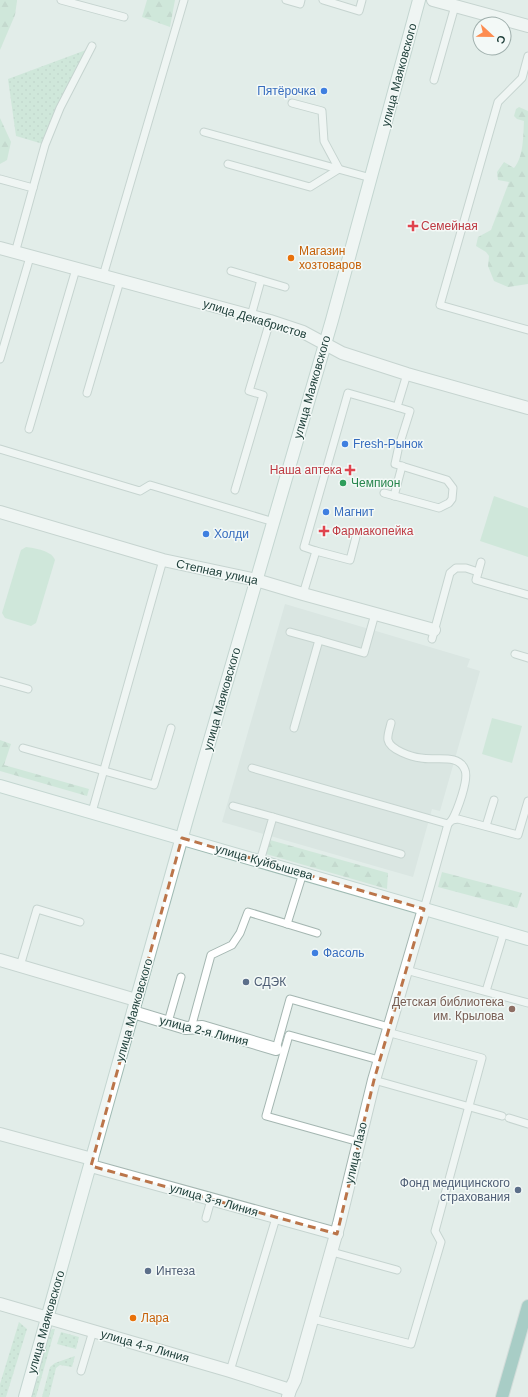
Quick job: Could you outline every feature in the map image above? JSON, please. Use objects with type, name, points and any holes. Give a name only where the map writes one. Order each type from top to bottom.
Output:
[{"type":"main road","points":[[502,1397],[528,1306]]},
{"type":"street","name":"улица Маяковского","points":[[24,1397],[92,1162],[182,838],[325,343],[419,0]]},
{"type":"street","points":[[433,0],[528,26]]},
{"type":"street","name":"улица Декабристов","points":[[0,248],[270,321],[303,332],[342,353],[407,374],[528,408]]},
{"type":"street","name":"Степная улица","points":[[0,512],[163,560],[256,580],[376,614],[433,634]]},
{"type":"street","name":"улица Куйбышева","points":[[0,786],[260,860],[528,939]]},
{"type":"street","name":"улица Лазо","points":[[289,1393],[295,1380],[332,1252],[379,1060],[424,909]]},
{"type":"street","points":[[0,960],[136,1000]]},
{"type":"street","name":"улица 2-я Линия","points":[[133,1012],[186,1028],[202,1028],[276,1049]]},
{"type":"street","name":"улица 3-я Линия","points":[[0,1134],[211,1200],[336,1234]]},
{"type":"street","name":"улица 4-я Линия","points":[[0,1304],[230,1371],[289,1393]]},
{"type":"lane","points":[[61,0],[124,17]]},
{"type":"lane","points":[[103,276],[184,0]]},
{"type":"lane","points":[[286,0],[300,4],[301,0]]},
{"type":"lane","points":[[323,0],[359,11],[362,0]]},
{"type":"lane","points":[[434,80],[455,5]]},
{"type":"lane","points":[[15,252],[45,145],[60,108],[92,46]]},
{"type":"lane","points":[[528,56],[522,78],[498,102],[440,305],[528,330]]},
{"type":"lane","points":[[292,103],[322,111],[324,141],[339,169]]},
{"type":"lane","points":[[204,132],[371,178]]},
{"type":"lane","points":[[228,164],[310,187],[339,169]]},
{"type":"lane","points":[[0,179],[34,188]]},
{"type":"lane","points":[[0,359],[30,257]]},
{"type":"lane","points":[[29,428],[76,269]]},
{"type":"lane","points":[[231,271],[285,287]]},
{"type":"lane","points":[[251,316],[261,280]]},
{"type":"lane","points":[[87,393],[120,281]]},
{"type":"lane","points":[[235,490],[263,395],[249,391],[270,321]]},
{"type":"lane","points":[[397,407],[407,374]]},
{"type":"lane","points":[[356,537],[350,560],[304,547],[348,393],[410,411],[395,464],[447,480],[453,488],[452,499],[444,506],[439,508],[384,493]]},
{"type":"lane","points":[[0,449],[140,491],[150,485],[274,522]]},
{"type":"lane","points":[[394,496],[402,466]]},
{"type":"lane","points":[[303,594],[316,551]]},
{"type":"lane","points":[[92,812],[163,560]]},
{"type":"lane","points":[[481,562],[476,580],[528,595]]},
{"type":"lane","points":[[433,634],[450,573],[456,568],[466,568],[478,572]]},
{"type":"lane","points":[[290,632],[364,653],[376,614]]},
{"type":"lane","points":[[294,728],[319,640]]},
{"type":"lane","points":[[515,654],[528,658]]},
{"type":"lane","points":[[0,681],[28,689]]},
{"type":"lane","points":[[392,722],[388,739],[391,747],[422,758],[442,758],[455,761],[463,765],[466,772],[457,809],[450,822],[424,909]]},
{"type":"lane","points":[[22,748],[154,785],[170,728]]},
{"type":"lane","points":[[252,768],[450,822],[458,819],[518,835],[528,802]]},
{"type":"lane","points":[[486,826],[494,800]]},
{"type":"lane","points":[[233,806],[401,854]]},
{"type":"lane","points":[[260,860],[273,817]]},
{"type":"lane","points":[[287,924],[303,873]]},
{"type":"lane","points":[[20,966],[37,909],[80,922]]},
{"type":"lane","points":[[191,1028],[211,955],[232,945],[240,933],[248,912],[318,933]]},
{"type":"lane","points":[[486,991],[504,932]]},
{"type":"lane","points":[[406,970],[528,1003]]},
{"type":"lane","points":[[168,1022],[181,977]]},
{"type":"lane","points":[[276,1049],[290,999],[482,1058],[435,1231],[441,1242],[411,1344],[313,1319]]},
{"type":"lane","points":[[359,1142],[266,1116],[289,1035],[379,1060]]},
{"type":"lane","points":[[374,1080],[528,1124]]},
{"type":"lane","points":[[206,1218],[211,1200]]},
{"type":"lane","points":[[230,1371],[276,1218]]},
{"type":"lane","points":[[332,1252],[397,1270]]},
{"type":"lane","points":[[81,1371],[93,1331]]},
{"type":"highlighted area","points":[[182,838],[424,909],[374,1080],[337,1234],[91,1166]]},
{"type":"shaded area","points":[[285,604],[470,659],[467,667],[480,671],[440,811],[432,809],[413,877],[222,822]]},
{"type":"green space","points":[[0,0],[17,1],[15,15],[0,50]]},
{"type":"green space","points":[[147,0],[175,0],[170,27],[142,17]]},
{"type":"green space","points":[[86,50],[88,52],[43,144],[16,136],[8,79]]},
{"type":"green space","points":[[519,107],[528,111],[528,284],[508,287],[494,281],[488,266],[489,256],[486,252],[476,246],[478,237],[491,230],[509,182],[498,180],[497,172],[504,162],[514,168],[520,158],[524,121],[517,119],[514,116],[516,109]]},
{"type":"green space","points":[[0,118],[11,142],[7,160],[0,164]]},
{"type":"green space","points":[[494,496],[528,508],[528,557],[480,541]]},
{"type":"green space","points":[[26,547],[47,552],[55,560],[36,623],[31,626],[5,618],[2,613],[21,550]]},
{"type":"green space","points":[[492,718],[522,726],[512,763],[482,754]]},
{"type":"green space","points":[[0,740],[11,744],[4,765],[89,789],[87,796],[0,771]]},
{"type":"green space","points":[[270,840],[388,873],[387,889],[266,854]]},
{"type":"green space","points":[[442,872],[522,893],[517,908],[438,887]]},
{"type":"green space","points":[[19,1322],[27,1329],[6,1397],[0,1397],[0,1384]]},
{"type":"green space","points":[[52,1329],[55,1329],[36,1397],[32,1397],[49,1333]]},
{"type":"green space","points":[[61,1332],[79,1337],[76,1349],[57,1344]]},
{"type":"green space","points":[[75,1356],[72,1367],[60,1365],[56,1368],[49,1397],[42,1397],[50,1367],[55,1363]]},
{"type":"place","name":"Пятёрочка","points":[[324,91]]},
{"type":"place","name":"Семейная","points":[[413,226]]},
{"type":"place","name":"Магазин хозтоваров","points":[[291,258]]},
{"type":"place","name":"Fresh-Рынок","points":[[345,444]]},
{"type":"place","name":"Наша аптека","points":[[350,470]]},
{"type":"place","name":"Чемпион","points":[[343,483]]},
{"type":"place","name":"Магнит","points":[[326,512]]},
{"type":"place","name":"Фармакопейка","points":[[324,531]]},
{"type":"place","name":"Холди","points":[[206,534]]},
{"type":"place","name":"Фасоль","points":[[315,953]]},
{"type":"place","name":"СДЭК","points":[[246,982]]},
{"type":"place","name":"Детская библиотека им. Крылова","points":[[512,1009]]},
{"type":"place","name":"Фонд медицинского страхования","points":[[518,1190]]},
{"type":"place","name":"Интеза","points":[[148,1271]]},
{"type":"place","name":"Лара","points":[[133,1318]]}]
